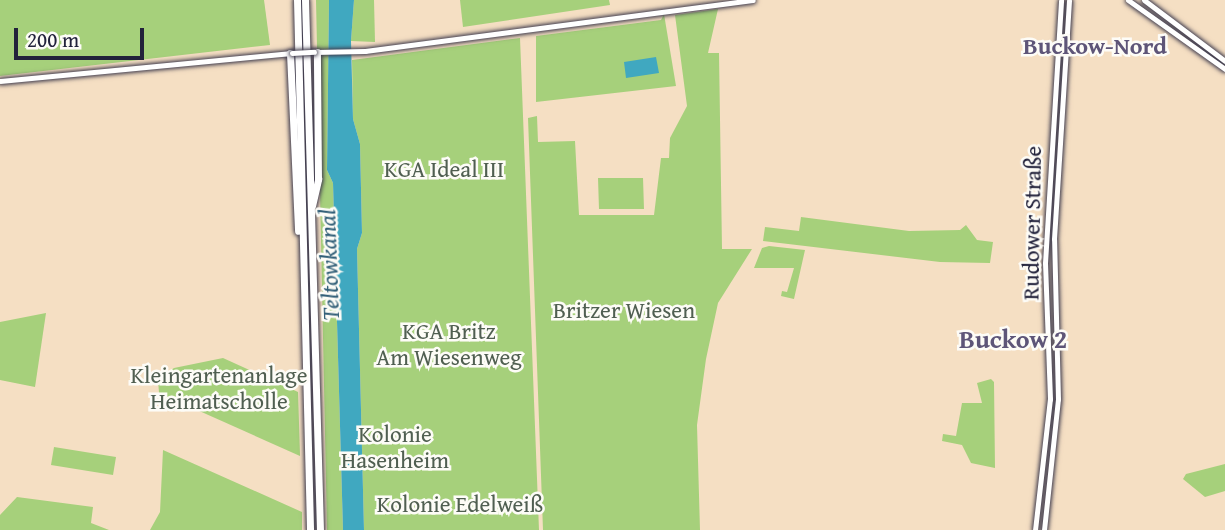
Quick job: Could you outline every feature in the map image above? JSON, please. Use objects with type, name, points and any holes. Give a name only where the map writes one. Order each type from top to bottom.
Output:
[{"type":"highway","points":[[297,0],[310,530]]},
{"type":"highway","points":[[305,0],[320,530]]},
{"type":"highway","points":[[312,207],[318,178],[317,52]]},
{"type":"highway","points":[[291,53],[293,174],[302,239]]},
{"type":"main road","points":[[0,81],[291,53],[357,51],[753,0]]},
{"type":"main road","name":"Rudower Straße","points":[[1035,530],[1051,396],[1045,262],[1061,0]]},
{"type":"main road","name":"Rudower Straße","points":[[1044,530],[1060,373],[1055,239],[1069,0]]},
{"type":"main road","points":[[1128,0],[1225,69]]},
{"type":"main road","points":[[1143,0],[1225,61]]},
{"type":"main road","points":[[1060,23],[1069,24]]},
{"type":"green space","points":[[0,0],[264,0],[270,45],[0,76]]},
{"type":"green space","points":[[316,0],[329,0],[327,170],[333,183],[343,530],[327,530]]},
{"type":"green space","points":[[354,0],[374,0],[375,42],[351,41]]},
{"type":"green space","points":[[460,0],[609,0],[610,5],[463,27]]},
{"type":"green space","name":"Britzer Wiesen","points":[[718,9],[708,53],[719,53],[722,249],[752,249],[718,303],[706,359],[697,425],[700,530],[543,530],[528,118],[537,116],[538,142],[575,141],[579,215],[654,215],[661,158],[669,158],[670,138],[687,106],[675,15]]},
{"type":"green space","points":[[664,14],[676,86],[536,102],[536,36],[661,20]]},
{"type":"green space","points":[[520,38],[539,530],[364,530],[357,249],[362,233],[360,144],[353,119],[352,60]]},
{"type":"green space","points":[[598,178],[643,178],[644,209],[599,209]]},
{"type":"green space","points":[[801,217],[909,231],[960,230],[966,225],[977,240],[993,242],[990,263],[940,262],[763,241],[765,227],[799,231]]},
{"type":"green space","points":[[769,246],[805,250],[794,299],[781,296],[782,291],[787,292],[794,268],[754,268],[762,248]]},
{"type":"green space","points":[[46,313],[35,387],[0,380],[0,322]]},
{"type":"green space","name":"Kleingartenanlage Heimatscholle","points":[[223,358],[298,392],[300,456],[159,393],[158,379],[174,368]]},
{"type":"green space","points":[[991,379],[994,382],[995,468],[971,463],[962,445],[942,441],[943,434],[956,436],[962,403],[982,403],[977,383]]},
{"type":"green space","points":[[54,447],[116,457],[113,475],[51,465]]},
{"type":"green space","points":[[163,450],[302,512],[302,530],[150,530],[160,512]]},
{"type":"green space","points":[[1225,464],[1225,491],[1205,497],[1183,479],[1186,474]]},
{"type":"green space","points":[[17,497],[93,507],[91,523],[109,530],[0,530],[0,515]]},
{"type":"water","points":[[329,0],[354,0],[351,41],[353,119],[360,144],[362,233],[357,249],[364,530],[343,530],[333,183],[327,170]]},
{"type":"water","points":[[656,57],[659,73],[626,78],[624,62]]},
{"type":"district","name":"Buckow-Nord","points":[[1095,46]]},
{"type":"district","name":"Buckow 2","points":[[1013,339]]},
{"type":"park label","name":"KGA Ideal III","points":[[444,169]]},
{"type":"park label","name":"KGA Britz Am Wiesenweg","points":[[449,344]]},
{"type":"park label","name":"Kolonie Hasenheim","points":[[395,447]]},
{"type":"park label","name":"Kolonie Edelweiß","points":[[460,504]]},
{"type":"water label","name":"Teltowkanal","points":[[329,265]]}]
